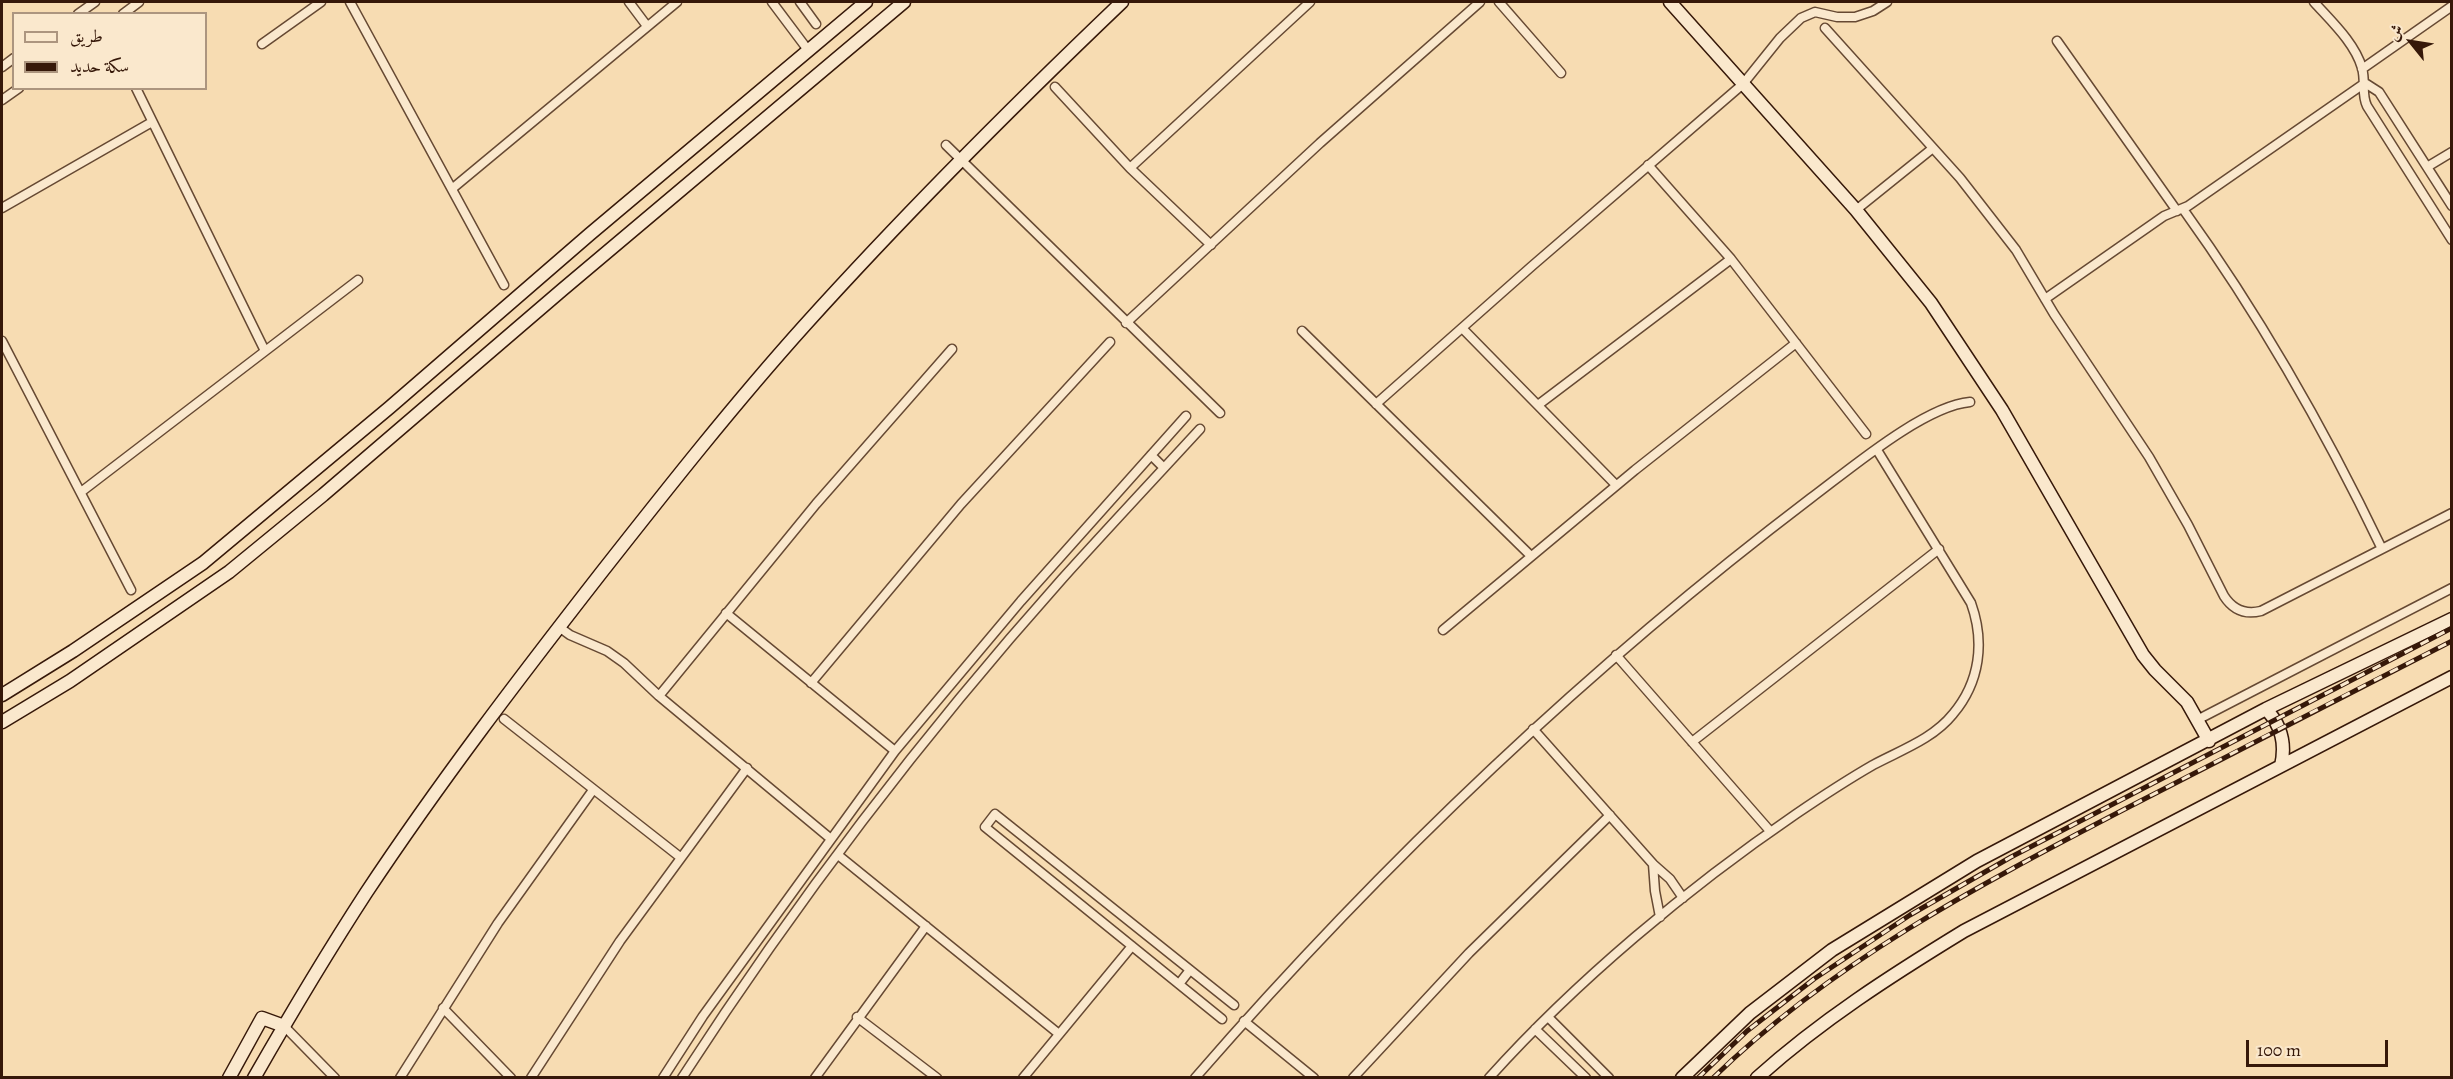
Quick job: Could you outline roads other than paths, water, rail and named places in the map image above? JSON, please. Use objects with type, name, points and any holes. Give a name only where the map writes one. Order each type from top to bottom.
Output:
[{"type":"street","points":[[81,12],[96,2]]},
{"type":"street","points":[[126,12],[139,2]]},
{"type":"street","points":[[262,44],[321,2]]},
{"type":"street","points":[[351,2],[504,285]]},
{"type":"street","points":[[629,2],[647,26]]},
{"type":"street","points":[[453,188],[677,2]]},
{"type":"street","points":[[772,2],[808,50]]},
{"type":"street","points":[[800,2],[816,24]]},
{"type":"street","points":[[2,696],[180,580],[389,408],[866,2]]},
{"type":"street","points":[[2,722],[103,660],[229,572],[904,2]]},
{"type":"street","points":[[254,1077],[322,962],[418,818],[559,627],[643,519],[781,352],[862,262],[1122,2]]},
{"type":"street","points":[[1130,168],[1310,2]]},
{"type":"street","points":[[1126,323],[1381,87],[1480,2]]},
{"type":"street","points":[[1499,2],[1561,73]]},
{"type":"street","points":[[1670,2],[1904,267],[1964,350],[2018,436],[2147,661],[2183,696],[2209,741]]},
{"type":"street","points":[[1376,404],[1743,84],[1780,38],[1806,14],[1815,12],[1837,17],[1855,17],[1873,11],[1887,2]]},
{"type":"street","points":[[2314,2],[2350,45],[2362,69],[2365,83],[2363,97],[2367,106],[2451,240]]},
{"type":"street","points":[[2362,69],[2451,6]]},
{"type":"street","points":[[1825,28],[1933,148],[1999,226],[2149,457],[2188,525],[2224,596],[2232,606],[2243,612],[2261,611],[2451,513]]},
{"type":"street","points":[[2056,41],[2239,290],[2290,374],[2338,461],[2382,549]]},
{"type":"street","points":[[2045,299],[2164,216],[2180,210],[2365,83]]},
{"type":"street","points":[[2365,83],[2379,92],[2451,206]]},
{"type":"street","points":[[1056,87],[1130,168],[1211,245]]},
{"type":"street","points":[[2,100],[16,90]]},
{"type":"street","points":[[137,90],[265,351]]},
{"type":"street","points":[[2,208],[152,122]]},
{"type":"street","points":[[723,122],[734,128],[740,140]]},
{"type":"street","points":[[946,145],[1220,413]]},
{"type":"street","points":[[1856,210],[1933,148]]},
{"type":"street","points":[[2427,167],[2451,152]]},
{"type":"street","points":[[1648,165],[1731,259],[1866,434]]},
{"type":"street","points":[[1538,405],[1731,259]]},
{"type":"street","points":[[81,492],[358,280]]},
{"type":"street","points":[[1462,328],[1616,485]]},
{"type":"street","points":[[1302,331],[1531,556]]},
{"type":"street","points":[[2,341],[131,590]]},
{"type":"street","points":[[811,683],[961,504],[1110,342]]},
{"type":"street","points":[[1443,630],[1616,485],[1796,343]]},
{"type":"street","points":[[659,696],[877,432],[952,350]]},
{"type":"street","points":[[1195,1077],[1244,1021],[1395,861],[1533,729],[1616,655],[1742,552],[1876,450],[1926,417],[1949,406],[1970,402]]},
{"type":"street","points":[[663,1077],[704,1016],[895,751],[1021,602],[1186,416]]},
{"type":"street","points":[[682,1077],[758,965],[838,855],[925,743],[1061,580],[1200,429]]},
{"type":"street","points":[[1489,1077],[1535,1029],[1612,957],[1683,898],[1770,831],[1856,776],[1933,733],[1951,717],[1966,696],[1978,662],[1978,626],[1966,592],[1876,450]]},
{"type":"street","points":[[1151,455],[1164,468]]},
{"type":"street","points":[[276,501],[281,514],[294,519]]},
{"type":"street","points":[[260,515],[268,518],[273,524],[272,537]]},
{"type":"street","points":[[1692,742],[1939,549]]},
{"type":"street","points":[[2197,720],[2451,588]]},
{"type":"street","points":[[726,613],[895,751]]},
{"type":"street","points":[[1682,1077],[1750,1013],[1832,950],[1977,861],[2266,710],[2451,621]]},
{"type":"street","points":[[559,627],[582,642],[616,657],[659,696],[831,839]]},
{"type":"street","points":[[1616,655],[1770,831]]},
{"type":"street","points":[[1756,1077],[1828,1020],[1894,974],[1964,931],[2451,677]]},
{"type":"street","points":[[2266,710],[2281,731],[2284,748],[2281,766]]},
{"type":"street","points":[[504,719],[680,857]]},
{"type":"street","points":[[1533,729],[1653,864],[1670,879],[1683,898]]},
{"type":"street","points":[[531,1077],[614,950],[747,768]]},
{"type":"street","points":[[400,1077],[515,897],[593,790]]},
{"type":"street","points":[[1222,1019],[985,827],[995,814],[1234,1005]]},
{"type":"street","points":[[1353,1077],[1476,945],[1610,815]]},
{"type":"street","points":[[838,855],[1059,1034]]},
{"type":"street","points":[[1653,864],[1660,917]]},
{"type":"street","points":[[815,1077],[926,926]]},
{"type":"street","points":[[1023,1077],[1132,946]]},
{"type":"street","points":[[1179,984],[1190,970]]},
{"type":"street","points":[[443,1008],[511,1077]]},
{"type":"street","points":[[857,1017],[937,1077]]},
{"type":"street","points":[[1548,1017],[1609,1077]]},
{"type":"street","points":[[229,1077],[262,1018],[284,1026],[335,1077]]},
{"type":"street","points":[[1244,1021],[1314,1077]]},
{"type":"street","points":[[1535,1029],[1586,1077]]},
{"type":"railway","points":[[1698,1078],[1747,1031],[1814,979],[1910,915],[2011,857],[2452,628]]},
{"type":"railway","points":[[1713,1078],[1806,998],[1856,963],[1960,898],[2121,811],[2452,641]]}]
